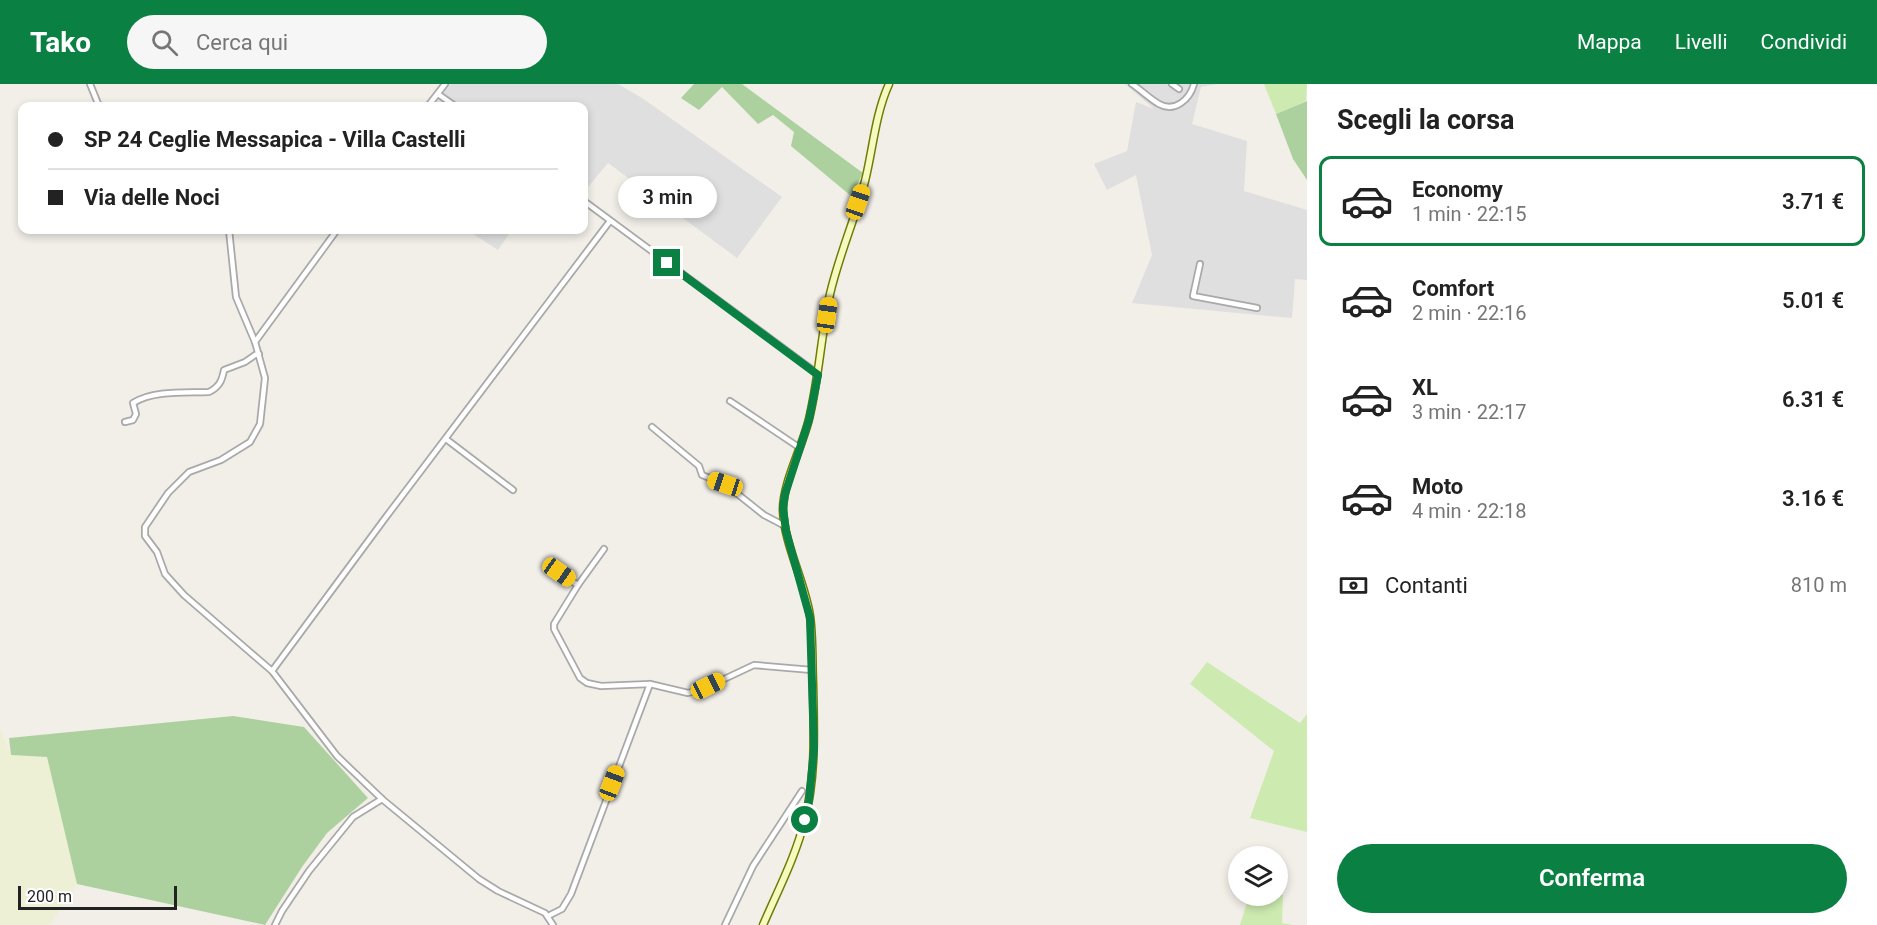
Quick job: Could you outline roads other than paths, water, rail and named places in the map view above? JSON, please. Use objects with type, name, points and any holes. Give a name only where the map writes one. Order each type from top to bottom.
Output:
[{"type":"main road","points":[[763,925],[800,838],[809,800],[814,749],[810,618],[785,526],[783,508],[785,494],[809,420],[830,295],[844,243],[865,182],[883,98],[889,84]]},
{"type":"street","points":[[90,84],[97,102]]},
{"type":"street","points":[[431,102],[445,84]]},
{"type":"street","points":[[1132,84],[1161,105],[1175,106],[1186,101],[1192,93],[1194,84]]},
{"type":"street","points":[[1172,84],[1179,89]]},
{"type":"street","points":[[438,94],[449,102]]},
{"type":"street","points":[[588,204],[818,375]]},
{"type":"street","points":[[272,671],[610,221]]},
{"type":"street","points":[[229,234],[236,297],[255,342],[265,378],[260,424],[250,442],[221,460],[189,472],[168,493],[145,527],[145,536],[157,552],[165,574],[184,595],[272,671],[337,756],[382,799],[478,879],[546,913],[553,925]]},
{"type":"street","points":[[255,342],[334,234]]},
{"type":"street","points":[[1200,264],[1193,296],[1257,308]]},
{"type":"street","points":[[125,422],[133,420],[136,414],[133,403],[140,399],[155,395],[209,392],[216,388],[222,380],[224,370],[259,354]]},
{"type":"street","points":[[730,401],[800,448]]},
{"type":"street","points":[[652,427],[699,466],[702,475],[725,484],[764,515],[785,526]]},
{"type":"street","points":[[446,439],[513,490]]},
{"type":"street","points":[[604,549],[554,624],[554,629],[580,678],[587,683],[601,686],[650,684],[688,693],[703,689],[754,665],[812,670]]},
{"type":"street","points":[[550,568],[578,585]]},
{"type":"street","points":[[548,916],[562,909],[571,894],[650,684]]},
{"type":"street","points":[[725,925],[753,866],[799,799],[802,791]]},
{"type":"street","points":[[275,925],[309,871],[353,817],[382,799]]},
{"type":"street","points":[[799,799],[809,800]]}]
